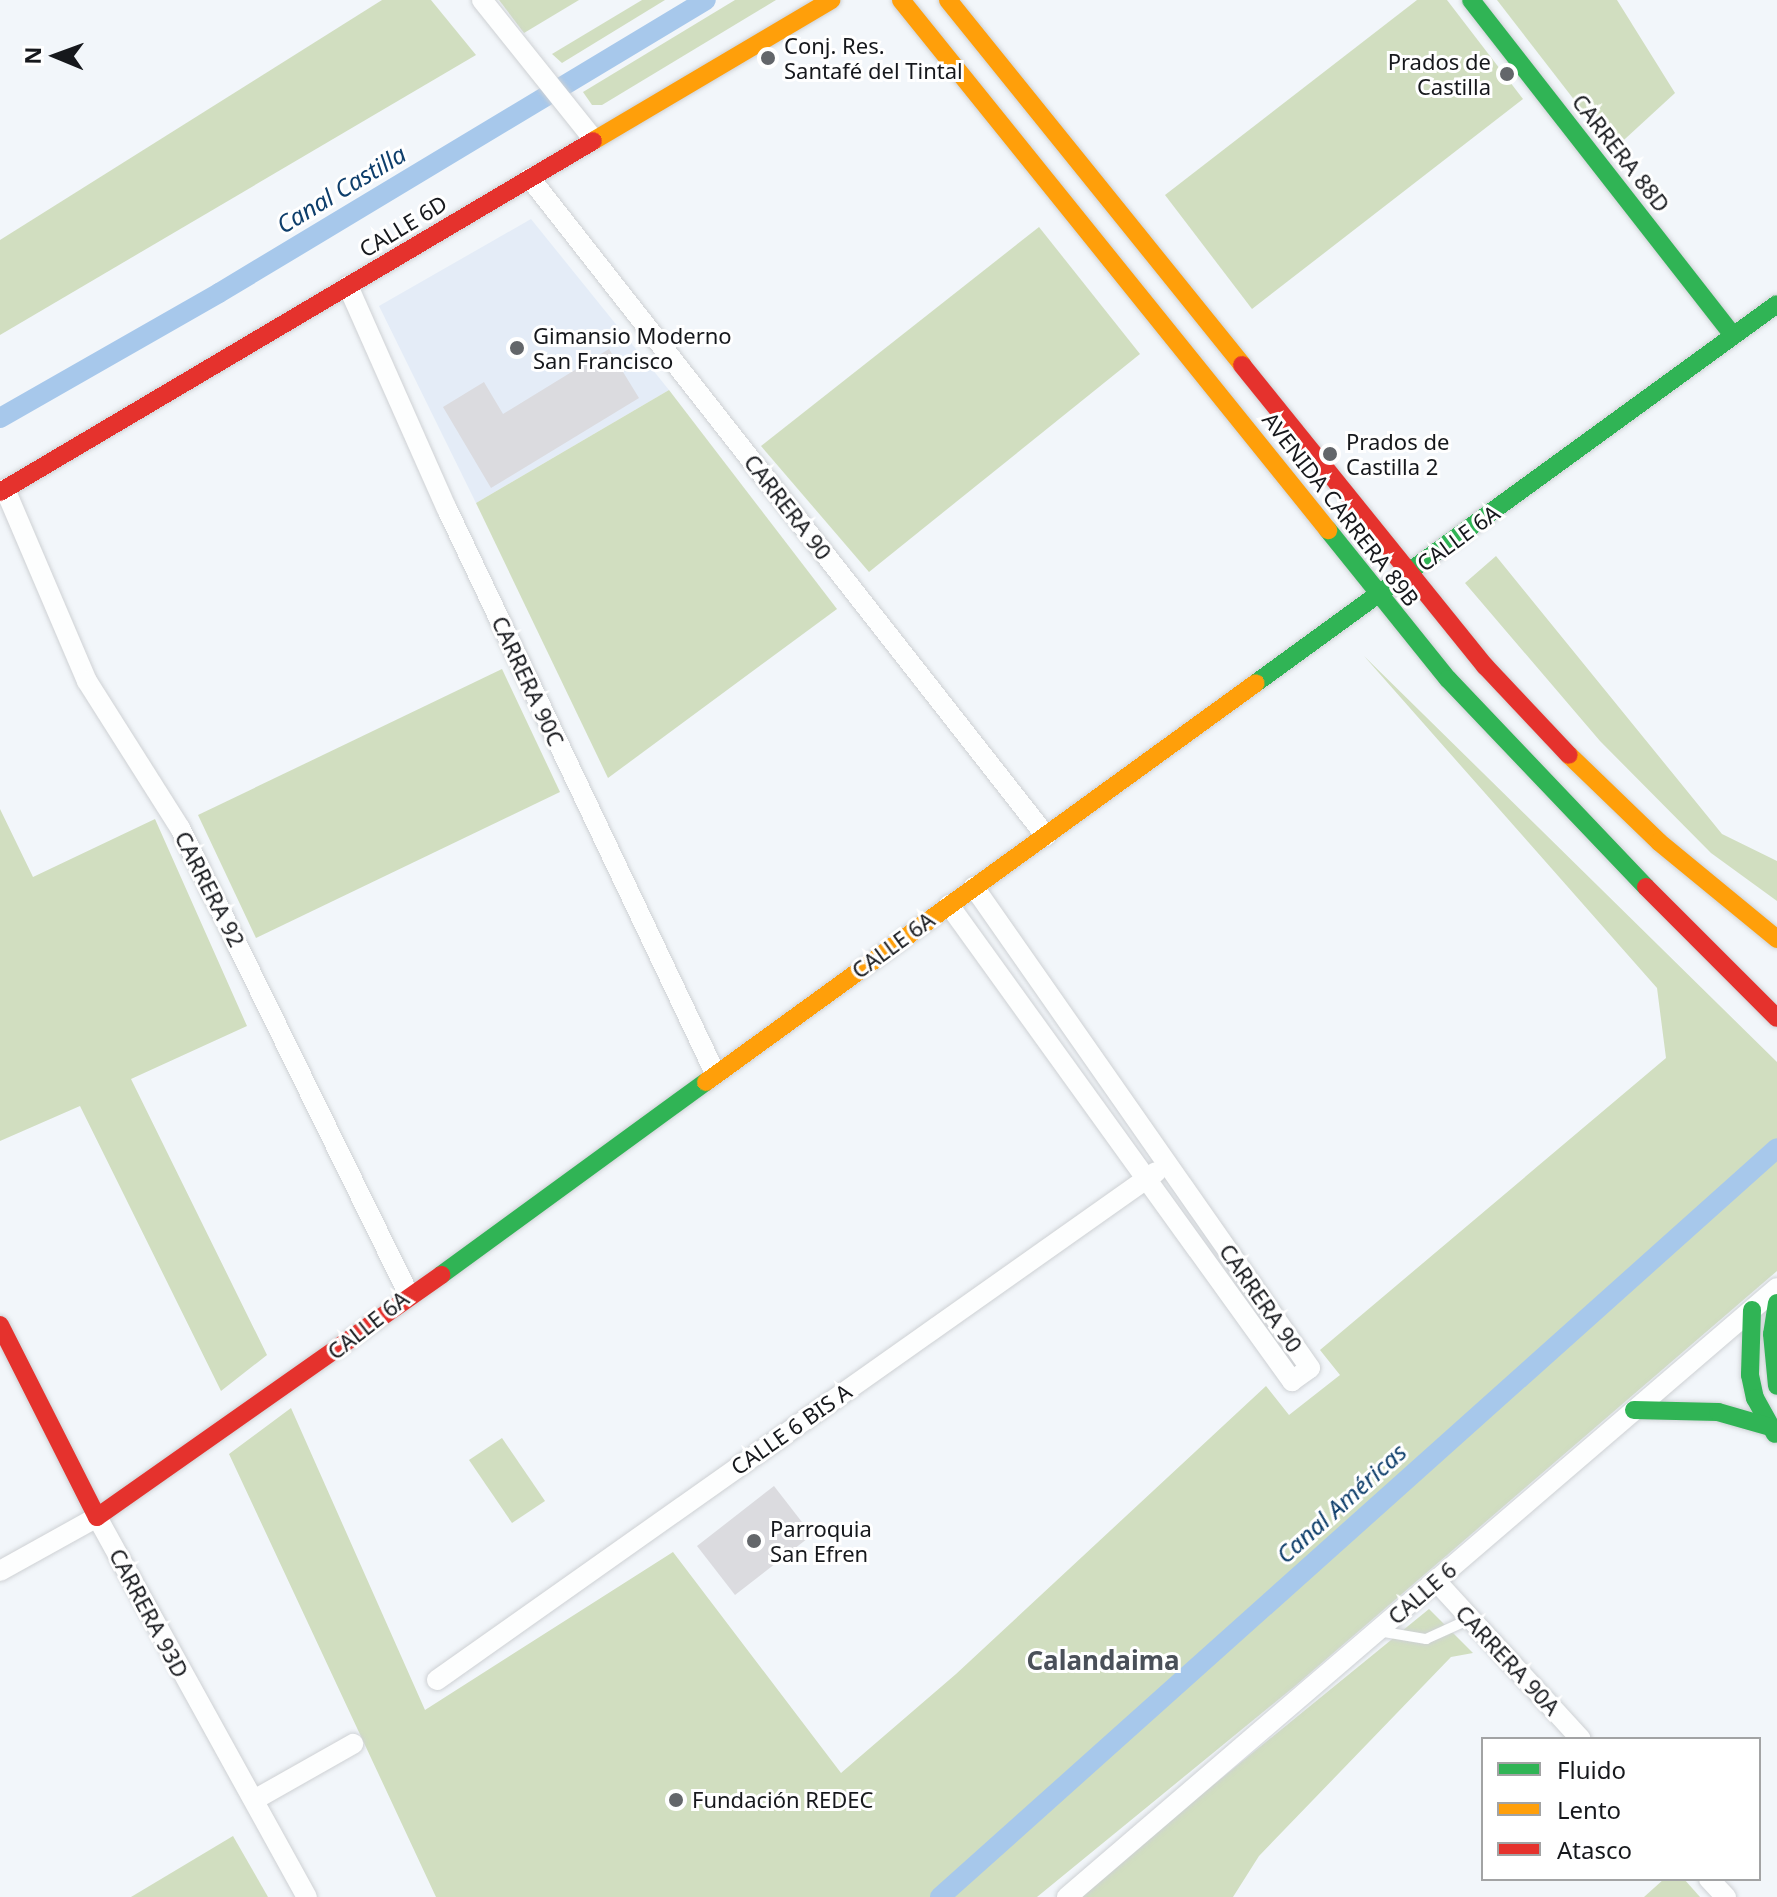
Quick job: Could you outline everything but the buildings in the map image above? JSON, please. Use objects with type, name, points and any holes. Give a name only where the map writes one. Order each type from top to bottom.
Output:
[{"type":"street","points":[[482,0],[594,140]]},
{"type":"street","name":"CALLE 6D","points":[[3,491],[831,0]]},
{"type":"street","name":"AVENIDA CARRERA 89B","points":[[901,0],[1131,281],[1379,596],[1531,772],[1777,1018]]},
{"type":"street","name":"AVENIDA CARRERA 89B","points":[[948,0],[1410,574],[1576,763],[1659,842],[1777,939]]},
{"type":"street","name":"CARRERA 88D","points":[[1471,0],[1733,335]]},
{"type":"street","name":"CARRERA 90","points":[[530,178],[1046,836]]},
{"type":"street","name":"CARRERA 90C","points":[[348,286],[447,509],[715,1073]]},
{"type":"street","name":"CALLE 6A","points":[[0,1571],[97,1517],[322,1361],[408,1293],[1410,574],[1777,304]]},
{"type":"street","name":"CARRERA 92","points":[[3,491],[87,681],[180,828],[408,1293]]},
{"type":"street","name":"CARRERA 90","points":[[949,905],[1292,1381],[1301,1375],[1310,1368],[974,887]]},
{"type":"street","name":"CALLE 6 BIS A","points":[[437,1680],[1167,1164]]},
{"type":"street","name":"CALLE 6","points":[[1067,1897],[1777,1288]]},
{"type":"street","points":[[1777,1303],[1772,1334],[1777,1386]]},
{"type":"street","points":[[1752,1310],[1750,1375],[1773,1432]]},
{"type":"street","name":"CARRERA 93D","points":[[0,1325],[97,1517],[307,1897]]},
{"type":"street","points":[[1634,1410],[1718,1412],[1773,1432]]},
{"type":"street","name":"CARRERA 90A","points":[[1436,1581],[1579,1737]]},
{"type":"street","points":[[254,1800],[353,1744]]},
{"type":"street","points":[[1711,1881],[1726,1897]]},
{"type":"lane","points":[[1378,1631],[1426,1639],[1470,1619]]},
{"type":"shaded area","name":"Gimansio Moderno San Francisco","points":[[531,219],[669,390],[476,503],[379,306]]},
{"type":"green space","points":[[382,0],[431,0],[476,55],[0,335],[0,240]]},
{"type":"green space","points":[[499,0],[579,0],[524,33]]},
{"type":"green space","points":[[642,0],[665,0],[562,63],[552,54]]},
{"type":"green space","points":[[735,0],[776,0],[602,105],[592,105],[583,92]]},
{"type":"green space","points":[[1417,0],[1447,0],[1523,99],[1252,309],[1165,195]]},
{"type":"green space","points":[[1497,0],[1617,0],[1675,93],[1613,150]]},
{"type":"green space","points":[[1039,227],[1140,354],[869,572],[761,446]]},
{"type":"green space","points":[[669,390],[837,609],[608,778],[476,503]]},
{"type":"green space","points":[[1496,556],[1722,834],[1777,861],[1777,901],[1711,853],[1600,741],[1465,583]]},
{"type":"green space","points":[[1364,656],[1777,1062],[1777,1271],[1295,1686],[1037,1897],[436,1897],[229,1454],[291,1408],[425,1710],[673,1552],[841,1773],[956,1674],[1266,1386],[1289,1415],[1340,1375],[1320,1350],[1666,1058],[1657,988]]},
{"type":"green space","points":[[502,669],[560,792],[256,938],[198,815]]},
{"type":"green space","points":[[0,809],[33,877],[155,819],[247,1026],[131,1079],[267,1355],[221,1391],[80,1106],[0,1141]]},
{"type":"green space","points":[[502,1438],[545,1501],[512,1523],[469,1460]]},
{"type":"green space","points":[[1429,1609],[1473,1653],[1451,1657],[1259,1856],[1233,1897],[1076,1897]]},
{"type":"green space","points":[[233,1836],[268,1897],[131,1897]]},
{"type":"green space","points":[[1662,1881],[1686,1881],[1700,1897],[1644,1897]]},
{"type":"waterway","name":"Canal Castilla","points":[[0,418],[219,293],[706,0]]},
{"type":"waterway","name":"Canal Américas","points":[[940,1897],[1777,1148]]},
{"type":"traffic: fast","points":[[1471,0],[1733,335]]},
{"type":"traffic: fast","points":[[1256,683],[1777,304]]},
{"type":"traffic: fast","points":[[1328,530],[1448,679],[1646,887]]},
{"type":"traffic: fast","points":[[441,1275],[706,1082]]},
{"type":"traffic: fast","points":[[1777,1303],[1772,1334],[1777,1386]]},
{"type":"traffic: fast","points":[[1752,1310],[1750,1375],[1755,1398],[1775,1434]]},
{"type":"traffic: fast","points":[[1634,1410],[1718,1412],[1770,1427]]},
{"type":"traffic: slow","points":[[593,141],[831,0]]},
{"type":"traffic: slow","points":[[901,0],[1328,530]]},
{"type":"traffic: slow","points":[[948,0],[1242,365]]},
{"type":"traffic: slow","points":[[706,1082],[1256,683]]},
{"type":"traffic: slow","points":[[1569,755],[1659,842],[1777,939]]},
{"type":"traffic: jam","points":[[0,492],[593,141]]},
{"type":"traffic: jam","points":[[1242,365],[1485,666],[1569,755]]},
{"type":"traffic: jam","points":[[1646,887],[1777,1018]]},
{"type":"traffic: jam","points":[[0,1325],[97,1517],[441,1275]]},
{"type":"place","name":"Conj. Res. Santafé del Tintal","points":[[768,58]]},
{"type":"place","name":"Prados de Castilla","points":[[1507,74]]},
{"type":"place","name":"Gimansio Moderno San Francisco","points":[[517,348]]},
{"type":"place","name":"Prados de Castilla 2","points":[[1330,454]]},
{"type":"place","name":"Parroquia San Efren","points":[[754,1541]]},
{"type":"place","name":"Fundación REDEC","points":[[676,1800]]},
{"type":"district","name":"Calandaima","points":[[1103,1661]]}]
